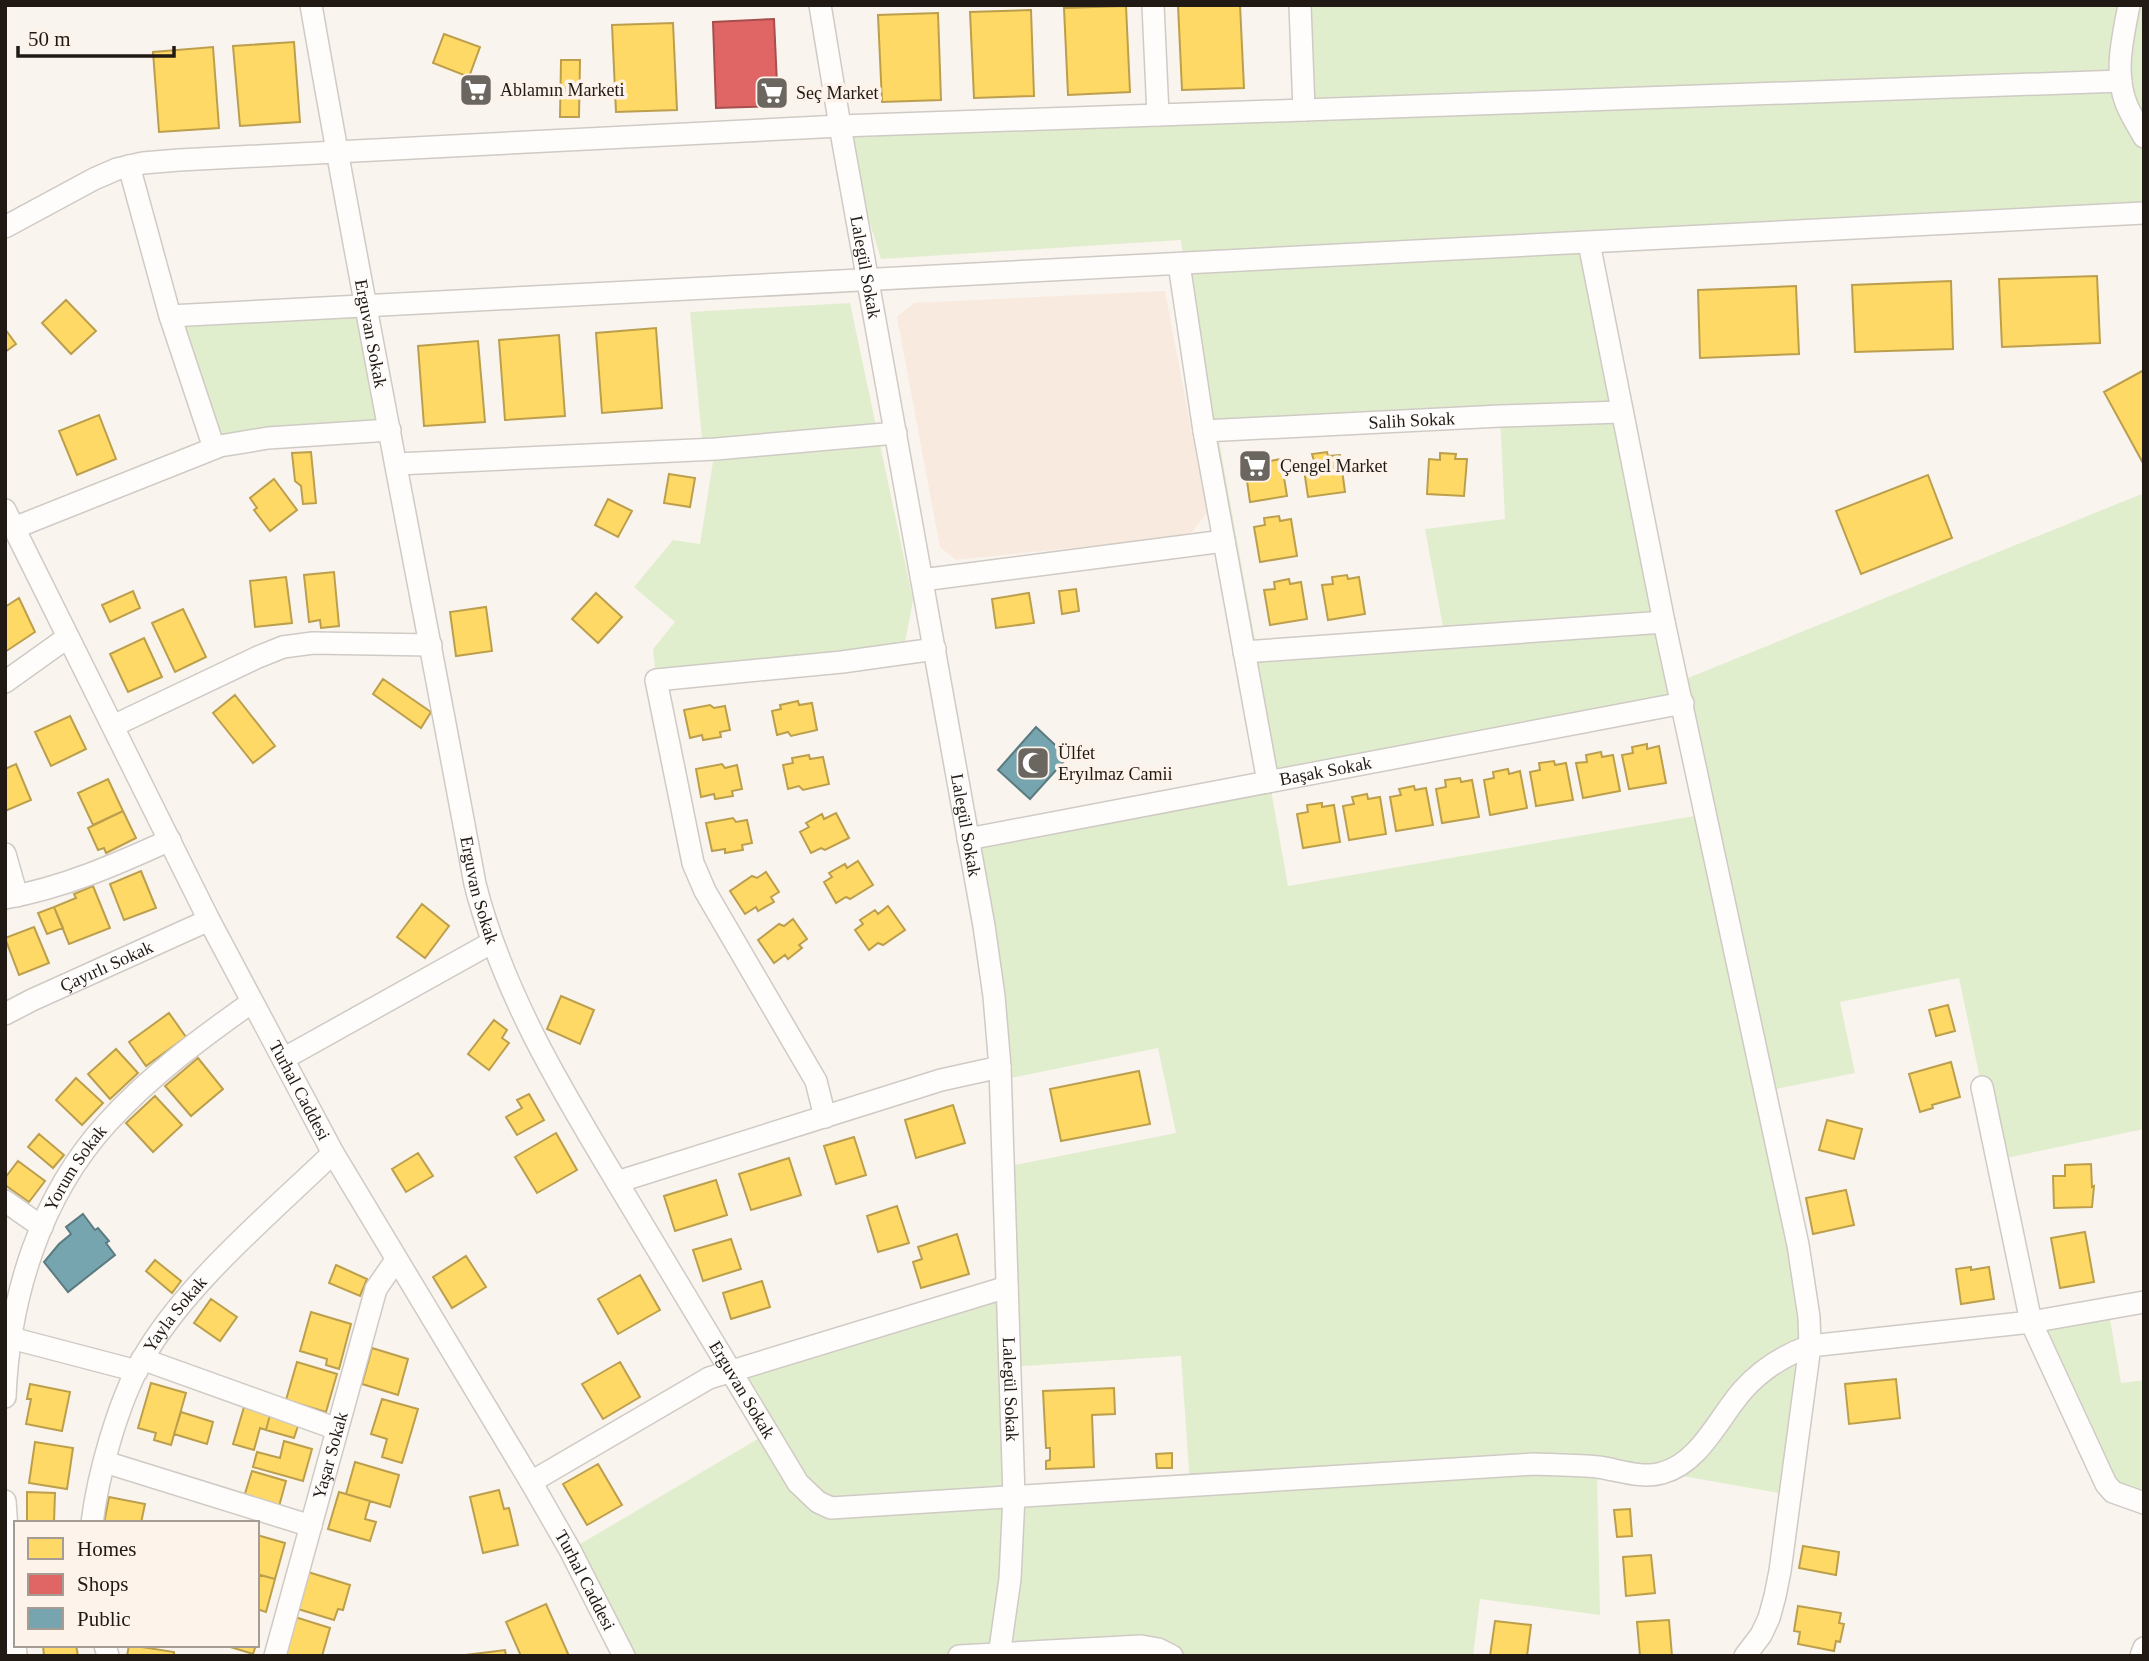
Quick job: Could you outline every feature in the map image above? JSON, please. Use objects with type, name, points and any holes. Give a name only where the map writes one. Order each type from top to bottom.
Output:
[{"type":"street","name":"Erguvan Sokak","points":[[311,5],[336,151],[475,884],[491,943],[538,1044],[617,1182],[798,1483],[818,1502],[831,1508],[1534,1464],[1597,1467],[1650,1475],[1665,1473],[1696,1451],[1744,1390],[1769,1366],[1810,1346],[2031,1322],[2144,1302]]},
{"type":"street","name":"Lalegül Sokak","points":[[820,5],[993,985],[1000,1067],[1014,1496],[1010,1579],[999,1654]]},
{"type":"street","points":[[1153,5],[1158,115]]},
{"type":"street","points":[[1300,5],[1304,110]]},
{"type":"street","points":[[2129,5],[2121,50],[2121,81],[2126,103],[2144,137]]},
{"type":"street","points":[[5,227],[117,169],[178,160],[840,127],[2121,81]]},
{"type":"street","points":[[130,166],[170,316],[214,448]]},
{"type":"street","points":[[170,316],[2144,213]]},
{"type":"street","points":[[1589,243],[1664,622],[1798,1245],[1809,1317],[1810,1346],[1780,1571],[1769,1618],[1761,1635],[1745,1656]]},
{"type":"street","points":[[1180,264],[1205,431],[1268,782]]},
{"type":"street","name":"Salih Sokak","points":[[1205,431],[1621,412]]},
{"type":"street","points":[[10,519],[214,448],[242,441],[390,430]]},
{"type":"street","points":[[397,464],[716,449],[896,433]]},
{"type":"street","name":"Turhal Caddesi","points":[[10,519],[209,920],[333,1153],[531,1482],[570,1550],[624,1656]]},
{"type":"street","points":[[922,580],[1224,541]]},
{"type":"street","points":[[1244,652],[1664,622]]},
{"type":"street","points":[[5,682],[68,637]]},
{"type":"street","points":[[113,726],[284,647],[313,643],[431,645]]},
{"type":"street","points":[[825,1117],[816,1081],[705,891],[693,863],[656,680],[842,662],[935,649]]},
{"type":"street","name":"Başak Sokak","points":[[968,839],[1682,703]]},
{"type":"street","points":[[5,853],[11,897],[107,869],[170,840]]},
{"type":"street","name":"Çayırlı Sokak","points":[[5,1014],[209,920]]},
{"type":"street","points":[[283,1059],[491,943]]},
{"type":"street","name":"Yorum Sokak","points":[[5,1397],[10,1338],[21,1285],[42,1227],[64,1181],[106,1123],[158,1073],[252,1002]]},
{"type":"street","points":[[617,1182],[941,1080],[1000,1067]]},
{"type":"street","points":[[1982,1087],[2031,1322],[2106,1484],[2113,1492],[2144,1503]]},
{"type":"street","name":"Yayla Sokak","points":[[92,1521],[104,1462],[128,1388],[139,1365],[191,1294],[223,1259],[333,1153]]},
{"type":"street","points":[[5,1201],[42,1227]]},
{"type":"street","name":"Yaşar Sokak","points":[[275,1656],[376,1289],[396,1260]]},
{"type":"street","points":[[531,1482],[709,1378],[1007,1287]]},
{"type":"street","points":[[10,1338],[139,1365],[337,1429]]},
{"type":"street","points":[[104,1462],[311,1525]]},
{"type":"street","points":[[5,1501],[14,1628]]},
{"type":"street","points":[[959,1656],[1141,1646],[1172,1656]]},
{"type":"street","points":[[2141,1656],[2144,1648]]},
{"type":"shaded area","points":[[1165,291],[1207,513],[1189,536],[956,560],[940,547],[897,317],[914,303]]},
{"type":"green space","points":[[1300,5],[2144,5],[2144,213],[1589,243],[1678,682],[2144,493],[2144,1129],[1997,1160],[1959,978],[1840,1002],[1855,1073],[1766,1091],[1804,1279],[1790,1495],[1665,1473],[1597,1467],[1600,1615],[1480,1599],[1473,1656],[624,1656],[570,1550],[768,1433],[731,1371],[1007,1287],[1004,1167],[1176,1133],[1158,1048],[1001,1080],[968,839],[1249,797],[1268,781],[1204,431],[1181,240],[881,259],[840,126],[1304,110]],"holes":[[[1500,416],[1505,519],[1425,529],[1443,627],[1256,645],[1217,430]],[[1683,703],[1706,814],[1288,886],[1271,790]],[[1181,1356],[1190,1485],[1014,1496],[1010,1367]]]},
{"type":"green space","points":[[850,303],[913,600],[905,643],[656,680],[653,649],[675,622],[634,587],[673,540],[700,544],[715,449],[703,449],[690,312]]},
{"type":"green space","points":[[366,306],[390,430],[214,448],[170,316]]},
{"type":"green space","points":[[2108,1308],[2121,1383],[2144,1380],[2144,1503],[2113,1492],[2031,1322]]},
{"type":"building: Homes","points":[[1178,5],[1240,5],[1244,88],[1182,90]]},
{"type":"building: Homes","points":[[1126,6],[1130,92],[1068,95],[1064,8]]},
{"type":"building: Homes","points":[[1031,10],[1034,96],[974,98],[970,12]]},
{"type":"building: Homes","points":[[938,13],[941,100],[882,102],[878,15]]},
{"type":"building: Homes","points":[[673,23],[677,110],[616,112],[612,25]]},
{"type":"building: Homes","points":[[444,34],[480,47],[469,77],[433,63]]},
{"type":"building: Homes","points":[[294,42],[300,122],[240,126],[233,46]]},
{"type":"building: Homes","points":[[213,47],[219,128],[159,132],[153,52]]},
{"type":"building: Homes","points":[[561,60],[580,60],[579,117],[560,117]]},
{"type":"building: Homes","points":[[2097,276],[2100,343],[2002,347],[1999,279]]},
{"type":"building: Homes","points":[[1951,281],[1953,349],[1855,352],[1852,285]]},
{"type":"building: Homes","points":[[1796,286],[1799,354],[1700,358],[1698,290]]},
{"type":"building: Homes","points":[[66,300],[96,331],[71,354],[42,323]]},
{"type":"building: Homes","points":[[656,328],[662,408],[602,413],[596,333]]},
{"type":"building: Homes","points":[[5,329],[16,344],[5,352]]},
{"type":"building: Homes","points":[[559,335],[565,416],[505,420],[499,340]]},
{"type":"building: Homes","points":[[478,341],[485,422],[424,426],[418,346]]},
{"type":"building: Homes","points":[[2144,370],[2144,462],[2143,463],[2104,392]]},
{"type":"building: Homes","points":[[99,415],[116,459],[77,475],[59,431]]},
{"type":"building: Homes","points":[[311,452],[316,503],[303,504],[301,486],[295,481],[292,453]]},
{"type":"building: Homes","points":[[1327,452],[1328,456],[1340,455],[1345,492],[1308,497],[1303,463],[1314,461],[1312,454]]},
{"type":"building: Homes","points":[[1440,453],[1456,454],[1455,459],[1467,459],[1464,496],[1427,494],[1429,459],[1440,460]]},
{"type":"building: Homes","points":[[1269,457],[1270,461],[1281,459],[1287,496],[1250,502],[1245,467],[1255,466],[1255,459]]},
{"type":"building: Homes","points":[[669,474],[695,478],[690,507],[664,503]]},
{"type":"building: Homes","points":[[1928,475],[1952,538],[1861,574],[1836,511]]},
{"type":"building: Homes","points":[[274,479],[297,510],[270,531],[254,510],[257,508],[250,498]]},
{"type":"building: Homes","points":[[608,499],[632,511],[618,537],[595,525]]},
{"type":"building: Homes","points":[[1279,516],[1280,521],[1291,519],[1297,556],[1260,562],[1254,527],[1265,525],[1264,518]]},
{"type":"building: Homes","points":[[334,572],[339,626],[321,628],[320,620],[309,622],[304,575]]},
{"type":"building: Homes","points":[[1347,575],[1348,579],[1359,577],[1365,614],[1328,620],[1322,585],[1333,584],[1332,577]]},
{"type":"building: Homes","points":[[286,577],[292,623],[255,627],[250,581]]},
{"type":"building: Homes","points":[[1289,579],[1290,584],[1301,582],[1307,619],[1270,625],[1264,590],[1275,589],[1274,582]]},
{"type":"building: Homes","points":[[1076,589],[1079,611],[1062,614],[1059,591]]},
{"type":"building: Homes","points":[[133,591],[140,608],[110,622],[102,605]]},
{"type":"building: Homes","points":[[596,593],[622,617],[598,643],[572,619]]},
{"type":"building: Homes","points":[[1029,593],[1034,623],[996,628],[992,599]]},
{"type":"building: Homes","points":[[19,598],[35,632],[5,652],[5,607]]},
{"type":"building: Homes","points":[[486,607],[492,651],[456,656],[450,612]]},
{"type":"building: Homes","points":[[183,609],[206,657],[175,672],[152,623]]},
{"type":"building: Homes","points":[[144,638],[162,677],[128,692],[110,654]]},
{"type":"building: Homes","points":[[383,679],[431,712],[421,728],[373,694]]},
{"type":"building: Homes","points":[[235,695],[275,746],[253,763],[213,713]]},
{"type":"building: Homes","points":[[798,701],[799,705],[812,703],[817,730],[791,736],[788,732],[777,735],[772,711],[781,709],[780,705]]},
{"type":"building: Homes","points":[[710,705],[714,708],[725,706],[730,730],[720,732],[721,737],[703,740],[702,735],[690,738],[684,710]]},
{"type":"building: Homes","points":[[70,716],[86,749],[51,766],[35,732]]},
{"type":"building: Homes","points":[[1647,744],[1647,749],[1659,746],[1666,783],[1629,789],[1622,755],[1633,753],[1632,747]]},
{"type":"building: Homes","points":[[1601,752],[1602,757],[1613,755],[1620,791],[1583,798],[1576,763],[1587,762],[1586,755]]},
{"type":"building: Homes","points":[[809,755],[810,759],[823,757],[829,784],[803,790],[799,786],[788,789],[783,765],[793,763],[792,758]]},
{"type":"building: Homes","points":[[1554,761],[1555,765],[1566,763],[1573,800],[1536,806],[1530,772],[1540,770],[1539,763]]},
{"type":"building: Homes","points":[[16,764],[31,800],[5,811],[5,769]]},
{"type":"building: Homes","points":[[722,764],[725,768],[737,765],[742,789],[732,791],[733,796],[715,799],[714,794],[701,797],[696,769]]},
{"type":"building: Homes","points":[[1508,769],[1509,774],[1520,771],[1527,808],[1490,815],[1484,780],[1494,778],[1493,772]]},
{"type":"building: Homes","points":[[1460,778],[1461,782],[1472,780],[1479,817],[1442,823],[1436,789],[1446,787],[1445,780]]},
{"type":"building: Homes","points":[[108,779],[123,811],[93,825],[78,793]]},
{"type":"building: Homes","points":[[1414,786],[1415,790],[1426,788],[1433,825],[1396,831],[1390,797],[1401,795],[1399,789]]},
{"type":"building: Homes","points":[[1367,794],[1368,799],[1380,797],[1386,834],[1349,840],[1343,806],[1354,804],[1352,797]]},
{"type":"building: Homes","points":[[1322,803],[1322,807],[1334,805],[1340,842],[1303,848],[1297,814],[1308,812],[1307,805]]},
{"type":"building: Homes","points":[[123,811],[136,838],[106,853],[104,848],[98,850],[88,828]]},
{"type":"building: Homes","points":[[836,813],[849,838],[825,850],[821,848],[811,853],[800,832],[809,827],[806,823],[822,814],[824,819]]},
{"type":"building: Homes","points":[[733,818],[736,822],[747,820],[752,843],[742,845],[743,850],[725,853],[725,849],[712,851],[706,823]]},
{"type":"building: Homes","points":[[858,861],[873,885],[850,899],[846,897],[836,903],[824,882],[832,877],[829,873],[845,864],[847,868]]},
{"type":"building: Homes","points":[[141,871],[156,908],[124,920],[110,884]]},
{"type":"building: Homes","points":[[766,872],[779,892],[771,897],[774,902],[758,911],[756,907],[745,914],[730,891],[752,876],[757,878]]},
{"type":"building: Homes","points":[[93,886],[110,928],[69,944],[54,907],[76,898],[74,894]]},
{"type":"building: Homes","points":[[422,904],[449,926],[425,958],[397,937]]},
{"type":"building: Homes","points":[[888,906],[905,930],[883,945],[878,943],[869,950],[855,930],[863,924],[860,920],[875,910],[878,914]]},
{"type":"building: Homes","points":[[54,907],[63,928],[47,934],[38,913]]},
{"type":"building: Homes","points":[[793,919],[807,939],[799,945],[802,948],[788,959],[785,955],[774,963],[758,940],[779,924],[784,926]]},
{"type":"building: Homes","points":[[34,927],[49,963],[19,975],[5,938]]},
{"type":"building: Homes","points":[[561,996],[594,1010],[580,1044],[547,1029]]},
{"type":"building: Homes","points":[[1948,1005],[1955,1031],[1936,1036],[1929,1010]]},
{"type":"building: Homes","points":[[169,1013],[186,1037],[146,1066],[129,1042]]},
{"type":"building: Homes","points":[[494,1020],[507,1030],[502,1038],[509,1043],[489,1070],[468,1054]]},
{"type":"building: Homes","points":[[116,1049],[138,1073],[110,1099],[88,1074]]},
{"type":"building: Homes","points":[[198,1058],[223,1089],[191,1116],[165,1086]]},
{"type":"building: Homes","points":[[1951,1062],[1960,1097],[1932,1105],[1933,1108],[1920,1112],[1909,1074]]},
{"type":"building: Homes","points":[[1139,1071],[1150,1124],[1061,1141],[1050,1089]]},
{"type":"building: Homes","points":[[76,1078],[103,1103],[82,1125],[56,1100]]},
{"type":"building: Homes","points":[[529,1094],[544,1120],[517,1135],[506,1117],[522,1108],[517,1100]]},
{"type":"building: Homes","points":[[155,1096],[182,1125],[153,1152],[126,1123]]},
{"type":"building: Homes","points":[[953,1105],[965,1143],[916,1158],[905,1120]]},
{"type":"building: Homes","points":[[1827,1120],[1862,1129],[1854,1159],[1819,1150]]},
{"type":"building: Homes","points":[[556,1133],[577,1170],[537,1193],[515,1157]]},
{"type":"building: Homes","points":[[39,1134],[64,1155],[53,1168],[28,1147]]},
{"type":"building: Homes","points":[[854,1137],[866,1175],[836,1184],[824,1146]]},
{"type":"building: Homes","points":[[418,1153],[433,1176],[406,1192],[392,1169]]},
{"type":"building: Homes","points":[[789,1158],[801,1195],[751,1210],[739,1174]]},
{"type":"building: Homes","points":[[18,1161],[45,1181],[29,1202],[5,1185],[5,1178]]},
{"type":"building: Homes","points":[[2091,1164],[2092,1187],[2094,1186],[2092,1207],[2054,1208],[2053,1176],[2065,1176],[2065,1165]]},
{"type":"building: Homes","points":[[716,1180],[727,1215],[675,1231],[664,1196]]},
{"type":"building: Homes","points":[[1846,1190],[1854,1225],[1813,1234],[1806,1198]]},
{"type":"building: Homes","points":[[897,1206],[909,1243],[878,1252],[867,1216]]},
{"type":"building: Homes","points":[[2085,1232],[2094,1282],[2060,1288],[2051,1238]]},
{"type":"building: Homes","points":[[957,1234],[969,1274],[921,1288],[913,1262],[922,1259],[918,1247]]},
{"type":"building: Homes","points":[[731,1239],[741,1269],[703,1281],[693,1250]]},
{"type":"building: Homes","points":[[466,1256],[486,1287],[452,1308],[433,1277]]},
{"type":"building: Homes","points":[[155,1260],[181,1281],[172,1293],[146,1271]]},
{"type":"building: Homes","points":[[336,1265],[367,1279],[360,1296],[329,1283]]},
{"type":"building: Homes","points":[[1971,1267],[1971,1270],[1989,1267],[1994,1299],[1961,1304],[1956,1269]]},
{"type":"building: Homes","points":[[640,1275],[660,1310],[618,1334],[598,1299]]},
{"type":"building: Homes","points":[[762,1281],[770,1307],[731,1319],[723,1293]]},
{"type":"building: Homes","points":[[211,1299],[237,1317],[220,1341],[194,1323]]},
{"type":"building: Homes","points":[[311,1312],[351,1324],[339,1369],[326,1365],[327,1359],[300,1351]]},
{"type":"building: Homes","points":[[372,1348],[408,1359],[398,1395],[362,1384]]},
{"type":"building: Homes","points":[[297,1362],[337,1374],[326,1412],[286,1400]]},
{"type":"building: Homes","points":[[620,1362],[640,1397],[603,1419],[582,1384]]},
{"type":"building: Homes","points":[[1896,1379],[1900,1418],[1849,1424],[1845,1384]]},
{"type":"building: Homes","points":[[151,1383],[186,1393],[171,1445],[154,1440],[156,1433],[138,1428]]},
{"type":"building: Homes","points":[[30,1384],[70,1392],[62,1431],[26,1424],[31,1399],[27,1399]]},
{"type":"building: Homes","points":[[1114,1388],[1115,1414],[1092,1415],[1094,1467],[1046,1469],[1046,1461],[1050,1460],[1050,1448],[1046,1448],[1043,1391]]},
{"type":"building: Homes","points":[[382,1399],[418,1409],[402,1463],[382,1457],[387,1439],[371,1434]]},
{"type":"building: Homes","points":[[244,1407],[270,1415],[266,1430],[260,1428],[254,1450],[233,1444]]},
{"type":"building: Homes","points":[[181,1412],[213,1422],[207,1444],[174,1434]]},
{"type":"building: Homes","points":[[270,1415],[299,1423],[294,1438],[266,1430]]},
{"type":"building: Homes","points":[[284,1441],[312,1449],[303,1481],[253,1467],[257,1452],[280,1458]]},
{"type":"building: Homes","points":[[35,1442],[73,1448],[67,1489],[29,1483]]},
{"type":"building: Homes","points":[[1172,1453],[1172,1468],[1157,1468],[1156,1454]]},
{"type":"building: Homes","points":[[355,1462],[399,1475],[390,1507],[346,1494]]},
{"type":"building: Homes","points":[[598,1464],[622,1505],[587,1525],[563,1484]]},
{"type":"building: Homes","points":[[252,1471],[286,1481],[278,1510],[243,1500]]},
{"type":"building: Homes","points":[[499,1490],[504,1509],[509,1508],[518,1545],[483,1553],[470,1497]]},
{"type":"building: Homes","points":[[27,1492],[55,1493],[54,1521],[27,1521]]},
{"type":"building: Homes","points":[[339,1492],[370,1501],[365,1519],[376,1522],[370,1541],[328,1529]]},
{"type":"building: Homes","points":[[109,1497],[145,1504],[141,1521],[104,1521]]},
{"type":"building: Homes","points":[[1630,1509],[1632,1536],[1617,1537],[1614,1510]]},
{"type":"building: Homes","points":[[259,1536],[285,1543],[275,1579],[259,1575]]},
{"type":"building: Homes","points":[[1803,1546],[1839,1552],[1836,1575],[1799,1568]]},
{"type":"building: Homes","points":[[1651,1555],[1655,1593],[1626,1596],[1623,1557]]},
{"type":"building: Homes","points":[[308,1572],[350,1585],[343,1610],[338,1609],[334,1620],[298,1609]]},
{"type":"building: Homes","points":[[260,1575],[275,1579],[266,1612],[259,1610]]},
{"type":"building: Homes","points":[[546,1604],[569,1656],[521,1656],[506,1622]]},
{"type":"building: Homes","points":[[1798,1606],[1841,1613],[1839,1623],[1844,1624],[1840,1642],[1836,1641],[1834,1651],[1798,1644],[1800,1632],[1794,1631]]},
{"type":"building: Homes","points":[[295,1617],[330,1628],[322,1656],[284,1656]]},
{"type":"building: Homes","points":[[1669,1620],[1672,1656],[1640,1656],[1637,1622]]},
{"type":"building: Homes","points":[[1495,1621],[1531,1625],[1527,1656],[1490,1656]]},
{"type":"building: Homes","points":[[43,1647],[76,1647],[78,1656],[44,1656]]},
{"type":"building: Homes","points":[[129,1647],[174,1652],[174,1656],[127,1656]]},
{"type":"building: Homes","points":[[230,1647],[255,1647],[253,1654]]},
{"type":"building: Homes","points":[[505,1650],[506,1656],[466,1656],[466,1655]]},
{"type":"building: Shops","points":[[774,19],[778,106],[716,108],[713,22]]},
{"type":"building: Public","name":"Ülfet Eryılmaz Camii","points":[[1036,727],[1068,757],[1030,799],[998,770]]},
{"type":"building: Public","points":[[83,1214],[95,1230],[98,1228],[109,1241],[106,1243],[115,1255],[68,1292],[44,1262],[71,1234],[66,1227]]},
{"type":"place","name":"Ablamın Marketi","points":[[476,90]]},
{"type":"place","name":"Seç Market","points":[[772,93]]},
{"type":"place","name":"Çengel Market","points":[[1255,466]]},
{"type":"place","name":"Ülfet Eryılmaz Camii","points":[[1033,763]]}]
